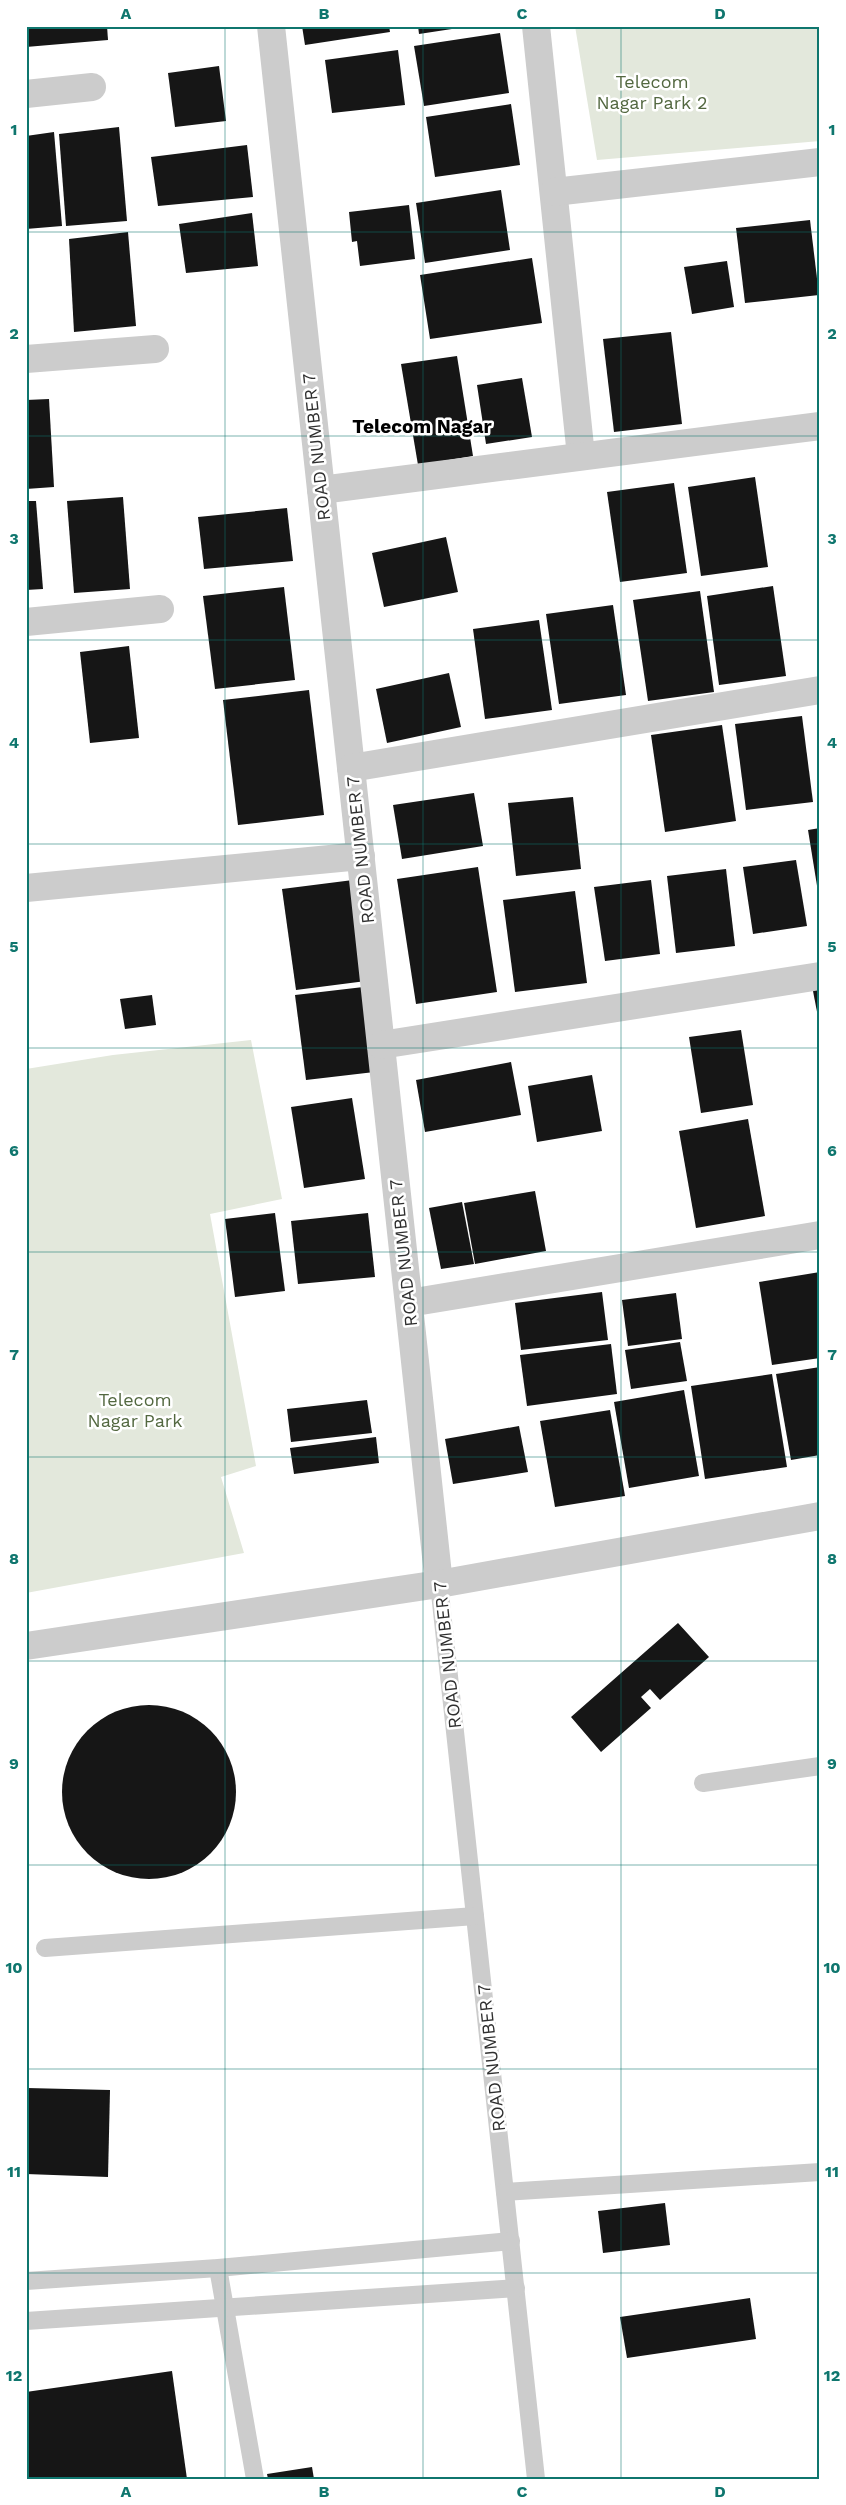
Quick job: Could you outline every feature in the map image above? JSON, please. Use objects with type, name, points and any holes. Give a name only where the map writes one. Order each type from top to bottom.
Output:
[{"type":"street","name":"ROAD NUMBER 7","points":[[271,26],[439,1584]]},
{"type":"street","points":[[536,26],[581,456]]},
{"type":"street","points":[[26,94],[92,87]]},
{"type":"street","points":[[554,192],[820,162]]},
{"type":"street","points":[[26,359],[155,349]]},
{"type":"street","points":[[321,490],[820,426]]},
{"type":"street","points":[[26,622],[160,609]]},
{"type":"street","points":[[351,768],[820,690]]},
{"type":"street","points":[[26,888],[361,856]]},
{"type":"street","points":[[381,1045],[820,976]]},
{"type":"street","points":[[409,1303],[820,1235]]},
{"type":"street","points":[[26,1646],[439,1584],[820,1516]]},
{"type":"lane","name":"ROAD NUMBER 7","points":[[439,1584],[536,2479]]},
{"type":"lane","points":[[703,1783],[820,1766]]},
{"type":"lane","points":[[45,1948],[475,1916]]},
{"type":"lane","points":[[505,2192],[820,2172]]},
{"type":"lane","points":[[26,2281],[218,2268],[511,2241]]},
{"type":"lane","points":[[218,2268],[255,2479]]},
{"type":"lane","points":[[26,2321],[516,2288]]},
{"type":"green space","name":"Telecom Nagar Park 2","points":[[575,26],[820,26],[820,141],[597,160]]},
{"type":"green space","name":"Telecom Nagar Park","points":[[251,1040],[282,1199],[210,1214],[256,1466],[221,1477],[244,1553],[26,1593],[26,1069],[113,1055]]},
{"type":"building","points":[[26,26],[107,26],[108,40],[26,47]]},
{"type":"building","points":[[302,26],[389,26],[390,32],[305,45]]},
{"type":"building","points":[[418,26],[465,26],[465,27],[419,34]]},
{"type":"building","points":[[500,33],[509,93],[424,106],[414,46]]},
{"type":"building","points":[[398,50],[405,105],[332,113],[325,60]]},
{"type":"building","points":[[219,66],[226,121],[175,127],[168,73]]},
{"type":"building","points":[[511,104],[520,165],[435,177],[426,117]]},
{"type":"building","points":[[119,127],[127,221],[66,226],[59,134]]},
{"type":"building","points":[[54,132],[62,226],[26,229],[26,136]]},
{"type":"building","points":[[247,145],[253,197],[158,206],[151,157]]},
{"type":"building","points":[[501,190],[510,250],[425,263],[416,203]]},
{"type":"building","points":[[409,205],[415,259],[360,266],[357,241],[352,242],[349,212]]},
{"type":"building","points":[[252,213],[258,266],[186,273],[179,224]]},
{"type":"building","points":[[810,220],[819,295],[745,303],[736,228]]},
{"type":"building","points":[[128,232],[136,326],[74,332],[69,239]]},
{"type":"building","points":[[532,258],[542,323],[430,339],[420,275]]},
{"type":"building","points":[[727,261],[734,307],[692,314],[684,267]]},
{"type":"building","points":[[671,332],[682,424],[614,432],[603,339]]},
{"type":"building","points":[[457,356],[473,456],[418,465],[401,364]]},
{"type":"building","points":[[522,378],[532,437],[486,444],[477,385]]},
{"type":"building","points":[[49,399],[54,487],[26,489],[26,400]]},
{"type":"building","points":[[755,477],[768,567],[701,576],[688,487]]},
{"type":"building","points":[[674,483],[687,573],[620,582],[607,492]]},
{"type":"building","points":[[123,497],[130,589],[74,593],[67,501]]},
{"type":"building","points":[[26,501],[36,501],[43,589],[26,590]]},
{"type":"building","points":[[287,508],[293,561],[204,569],[198,517]]},
{"type":"building","points":[[446,537],[458,592],[384,607],[372,553]]},
{"type":"building","points":[[773,586],[786,676],[719,685],[707,596]]},
{"type":"building","points":[[284,587],[295,680],[215,689],[203,596]]},
{"type":"building","points":[[700,591],[714,692],[648,701],[633,600]]},
{"type":"building","points":[[613,605],[626,695],[559,704],[546,614]]},
{"type":"building","points":[[539,620],[552,710],[485,719],[473,629]]},
{"type":"building","points":[[129,646],[139,738],[90,743],[80,652]]},
{"type":"building","points":[[449,673],[461,727],[387,743],[376,689]]},
{"type":"building","points":[[309,690],[324,815],[238,825],[223,700]]},
{"type":"building","points":[[802,716],[813,802],[746,810],[735,724]]},
{"type":"building","points":[[722,725],[736,821],[665,832],[651,735]]},
{"type":"building","points":[[474,793],[483,846],[402,859],[393,805]]},
{"type":"building","points":[[573,797],[581,869],[516,876],[508,803]]},
{"type":"building","points":[[820,828],[820,898],[819,898],[808,830]]},
{"type":"building","points":[[796,860],[807,926],[753,934],[743,867]]},
{"type":"building","points":[[478,867],[497,992],[416,1004],[397,879]]},
{"type":"building","points":[[726,869],[735,946],[676,953],[667,876]]},
{"type":"building","points":[[353,880],[366,981],[296,990],[282,889]]},
{"type":"building","points":[[651,880],[660,954],[605,961],[594,887]]},
{"type":"building","points":[[575,891],[587,983],[515,992],[503,900]]},
{"type":"building","points":[[820,984],[820,1022],[819,1022],[812,986]]},
{"type":"building","points":[[372,986],[383,1071],[306,1080],[295,995]]},
{"type":"building","points":[[152,995],[156,1025],[125,1029],[120,999]]},
{"type":"building","points":[[741,1030],[753,1105],[701,1113],[689,1037]]},
{"type":"building","points":[[511,1062],[521,1115],[425,1132],[416,1080]]},
{"type":"building","points":[[592,1075],[602,1131],[537,1142],[528,1086]]},
{"type":"building","points":[[352,1098],[365,1179],[304,1188],[291,1107]]},
{"type":"building","points":[[748,1119],[765,1216],[696,1228],[679,1131]]},
{"type":"building","points":[[535,1191],[546,1251],[475,1264],[464,1203]]},
{"type":"building","points":[[462,1202],[474,1264],[441,1269],[429,1208]]},
{"type":"building","points":[[275,1213],[285,1291],[235,1297],[225,1219]]},
{"type":"building","points":[[368,1213],[375,1277],[298,1284],[291,1221]]},
{"type":"building","points":[[820,1272],[820,1358],[772,1365],[759,1282]]},
{"type":"building","points":[[602,1292],[608,1340],[521,1350],[515,1303]]},
{"type":"building","points":[[676,1293],[682,1339],[628,1346],[622,1300]]},
{"type":"building","points":[[680,1342],[687,1381],[631,1389],[625,1350]]},
{"type":"building","points":[[611,1344],[617,1394],[527,1406],[520,1355]]},
{"type":"building","points":[[820,1367],[820,1455],[791,1460],[776,1374]]},
{"type":"building","points":[[772,1374],[787,1467],[705,1479],[691,1386]]},
{"type":"building","points":[[684,1390],[699,1476],[629,1488],[614,1402]]},
{"type":"building","points":[[367,1400],[372,1433],[291,1442],[287,1409]]},
{"type":"building","points":[[610,1410],[625,1496],[555,1507],[540,1421]]},
{"type":"building","points":[[519,1426],[528,1472],[453,1484],[445,1439]]},
{"type":"building","points":[[376,1437],[379,1463],[294,1474],[290,1448]]},
{"type":"building","points":[[678,1623],[709,1657],[660,1700],[650,1689],[641,1697],[651,1708],[601,1752],[571,1717]]},
{"type":"building","points":[[158,1705],[182,1711],[198,1719],[211,1730],[222,1743],[230,1759],[235,1775],[235,1809],[230,1825],[222,1841],[211,1854],[198,1865],[174,1876],[158,1879],[140,1879],[124,1876],[100,1865],[76,1841],[63,1809],[62,1783],[65,1767],[76,1743],[100,1719],[132,1706]]},
{"type":"building","points":[[27,2088],[110,2090],[108,2177],[26,2174]]},
{"type":"building","points":[[665,2203],[670,2245],[603,2253],[598,2211]]},
{"type":"building","points":[[750,2298],[756,2339],[627,2358],[620,2317]]},
{"type":"building","points":[[172,2371],[187,2479],[26,2479],[26,2392]]},
{"type":"building","points":[[312,2467],[314,2479],[268,2479],[267,2474]]},
{"type":"district","name":"Telecom Nagar","points":[[422,426]]}]
